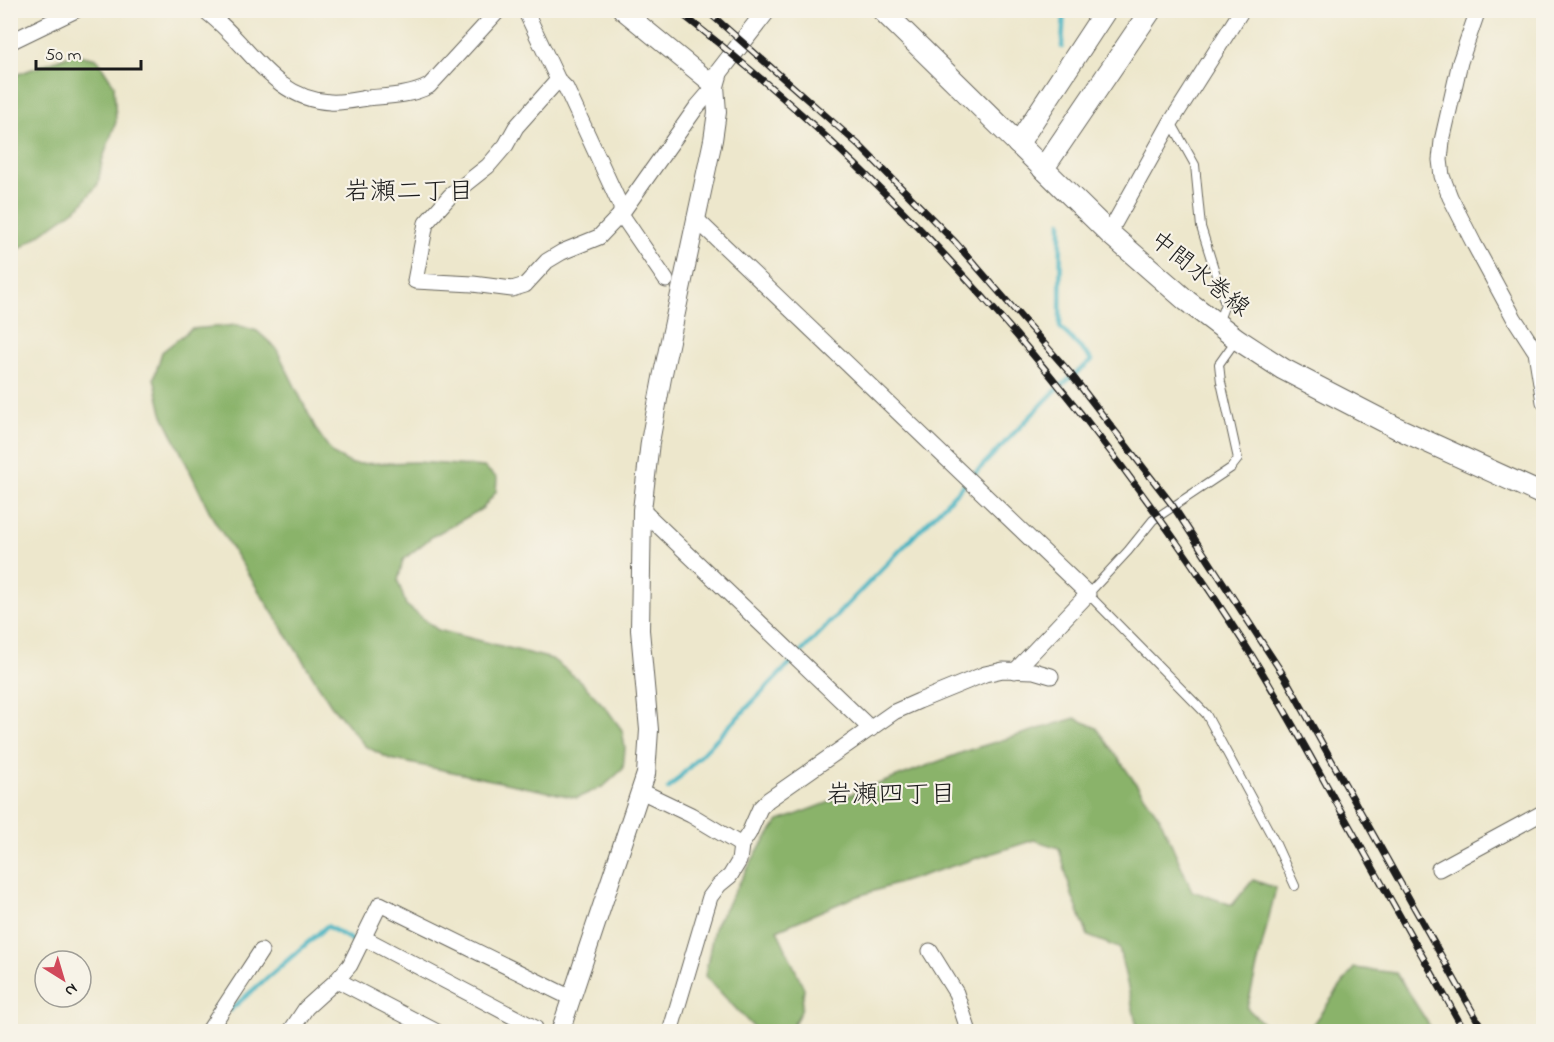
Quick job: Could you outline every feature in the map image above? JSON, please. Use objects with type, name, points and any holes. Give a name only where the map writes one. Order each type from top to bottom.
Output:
[{"type":"main road","name":"中間水巻線","points":[[882,10],[1108,233],[1187,301],[1237,339],[1283,369],[1397,428],[1544,495]]},
{"type":"main road","points":[[1018,144],[1106,10]]},
{"type":"main road","points":[[1043,169],[1151,10]]},
{"type":"street","points":[[10,42],[76,10]]},
{"type":"street","points":[[204,10],[216,19],[270,77],[289,91],[310,100],[332,103],[416,93],[429,86],[499,10]]},
{"type":"street","points":[[525,10],[558,80],[566,88],[621,207],[621,214],[666,280]]},
{"type":"street","points":[[622,10],[715,86]]},
{"type":"street","points":[[560,1032],[646,774],[649,730],[639,630],[642,510],[654,421],[713,140],[717,112],[715,86],[719,72],[767,10]]},
{"type":"street","points":[[1108,233],[1171,122],[1242,10]]},
{"type":"street","points":[[1478,10],[1460,62],[1442,141],[1440,160],[1442,176],[1474,244],[1514,318],[1536,352],[1544,402]]},
{"type":"street","points":[[558,80],[516,127],[506,145],[488,166],[450,196],[426,223],[415,281],[512,289],[525,285],[547,261],[562,252],[599,237],[621,214],[696,108],[715,86]]},
{"type":"street","points":[[695,218],[1088,594],[1015,671]]},
{"type":"street","points":[[642,510],[871,729]]},
{"type":"street","points":[[670,1032],[710,897],[730,876],[739,861],[741,845],[760,808],[768,800],[894,712],[985,674],[1003,670],[1034,671],[1050,676]]},
{"type":"street","points":[[641,791],[691,815],[741,845]]},
{"type":"street","points":[[1439,869],[1544,813]]},
{"type":"street","points":[[290,1032],[306,1008],[337,980],[350,964],[380,904],[571,998]]},
{"type":"street","points":[[364,938],[535,1028]]},
{"type":"street","points":[[208,1032],[261,951]]},
{"type":"street","points":[[930,951],[956,993],[969,1032]]},
{"type":"street","points":[[337,980],[437,1032]]},
{"type":"lane","points":[[1171,122],[1195,165],[1202,227],[1225,304],[1218,324]]},
{"type":"lane","points":[[1237,339],[1220,364],[1221,382],[1238,459],[1231,468],[1152,520],[1128,551],[1088,594],[1206,714],[1275,842],[1295,886]]},
{"type":"green space","points":[[73,54],[97,59],[114,85],[116,122],[102,161],[98,184],[80,206],[11,255],[11,79],[16,75]]},
{"type":"green space","points":[[237,325],[257,331],[276,348],[317,431],[333,454],[352,464],[417,462],[484,467],[497,478],[496,492],[482,509],[433,536],[403,560],[398,581],[406,605],[438,630],[552,659],[579,680],[606,708],[622,730],[625,748],[623,769],[604,786],[577,798],[390,759],[365,746],[331,705],[212,517],[162,413],[154,378],[162,352],[191,329]]},
{"type":"green space","points":[[1075,718],[1097,728],[1160,818],[1192,891],[1232,905],[1253,880],[1276,888],[1247,1008],[1270,1030],[1310,1028],[1354,968],[1396,973],[1433,1031],[1138,1031],[1119,948],[1088,936],[1072,895],[1059,848],[1034,840],[852,898],[777,930],[804,988],[801,1011],[790,1031],[757,1031],[705,976],[714,928],[758,850],[779,821],[969,750]]},
{"type":"waterway","points":[[1062,47],[1064,10]]},
{"type":"waterway","points":[[668,789],[1056,390],[1092,360],[1060,327],[1061,222]]},
{"type":"waterway","points":[[230,1010],[327,926],[357,943]]},
{"type":"railway","points":[[677,10],[759,77],[837,147],[912,221],[984,298],[1052,378],[1117,461],[1179,546],[1264,676],[1465,1032]]},
{"type":"railway","points":[[706,10],[860,146],[956,243],[1070,373],[1173,506],[1286,679],[1484,1032]]},
{"type":"district","name":"岩瀬二丁目","points":[[409,193]]},
{"type":"district","name":"岩瀬四丁目","points":[[891,796]]}]
